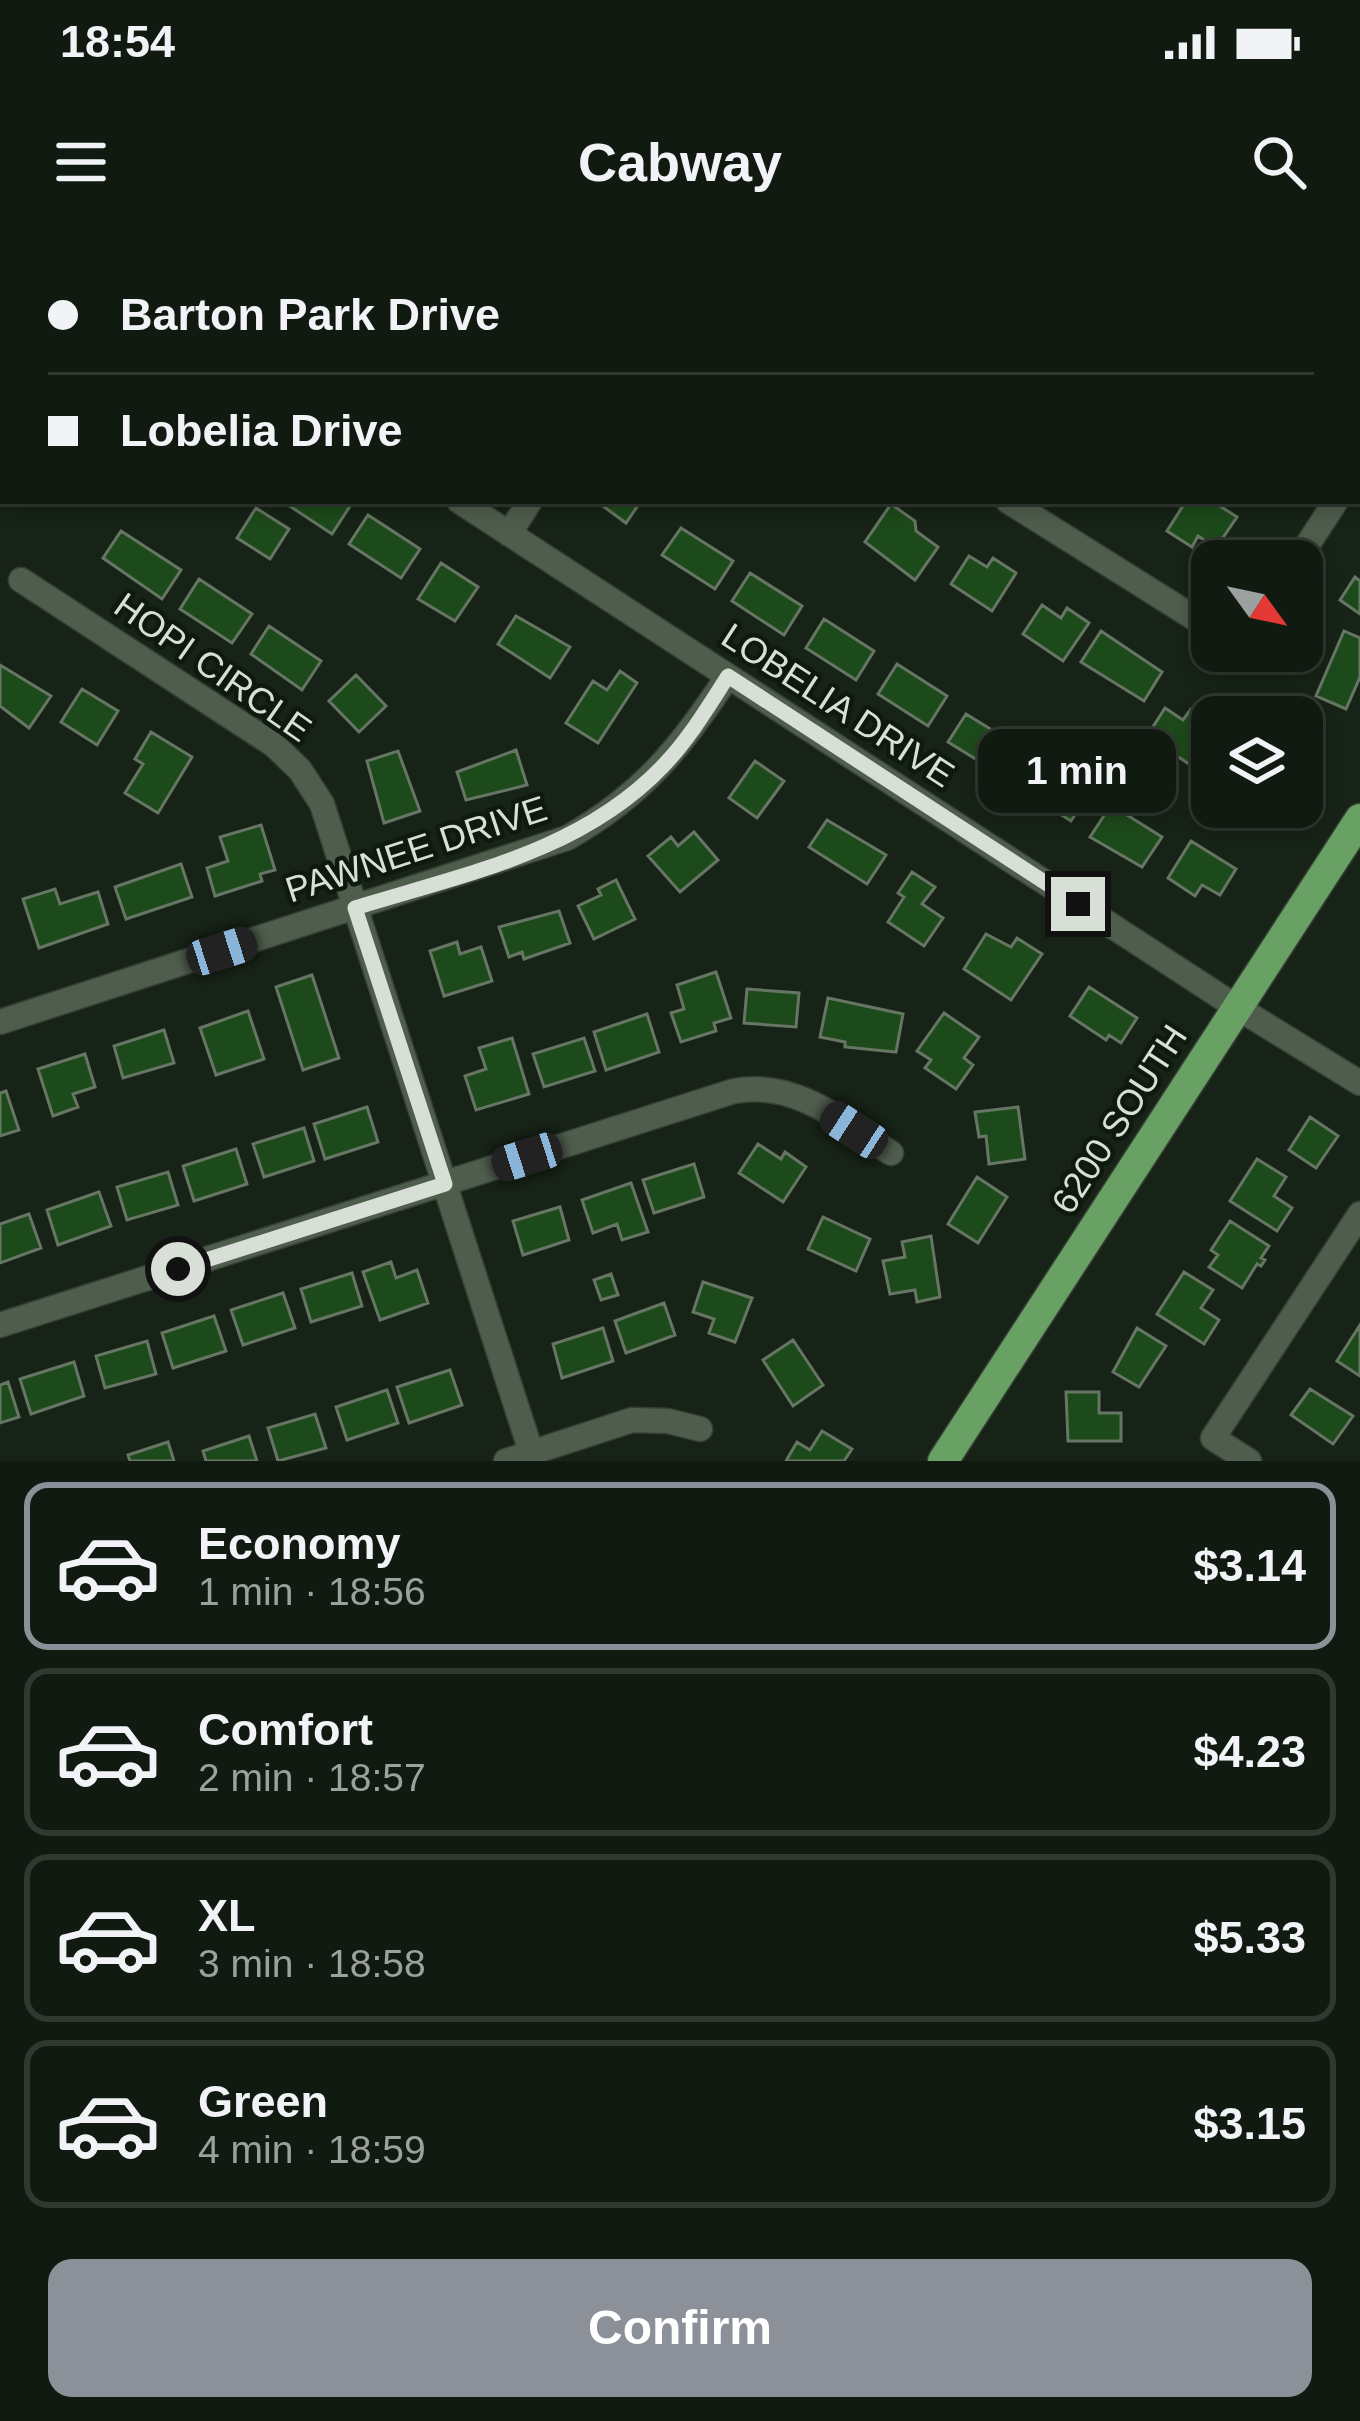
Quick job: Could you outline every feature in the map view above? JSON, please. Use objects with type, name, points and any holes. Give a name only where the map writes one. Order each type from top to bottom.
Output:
[{"type":"main road","name":"6200 SOUTH","points":[[943,1461],[1360,819]]},
{"type":"street","name":"LOBELIA DRIVE","points":[[464,504],[1360,1083]]},
{"type":"street","points":[[509,533],[528,504]]},
{"type":"street","points":[[1013,504],[1191,616]]},
{"type":"street","points":[[1311,540],[1334,504]]},
{"type":"street","name":"HOPI CIRCLE","points":[[21,580],[260,734],[288,757],[322,803],[445,1184],[524,1458]]},
{"type":"street","name":"PAWNEE DRIVE","points":[[0,1022],[539,850],[593,823],[663,766],[728,676]]},
{"type":"street","points":[[0,1325],[734,1091],[759,1088],[797,1095],[890,1153]]},
{"type":"street","points":[[1249,1461],[1213,1438],[1360,1214]]},
{"type":"street","points":[[524,1458],[632,1420],[668,1421],[700,1430]]},
{"type":"building","points":[[287,504],[351,504],[332,534]]},
{"type":"building","points":[[600,504],[639,504],[626,523]]},
{"type":"building","points":[[891,504],[915,521],[916,531],[938,547],[915,580],[865,542]]},
{"type":"building","points":[[1184,504],[1217,504],[1237,517],[1221,540],[1198,536],[1191,546],[1167,531]]},
{"type":"building","points":[[256,508],[289,529],[270,559],[237,538]]},
{"type":"building","points":[[368,515],[420,549],[401,578],[349,544]]},
{"type":"building","points":[[681,528],[733,561],[715,589],[662,555]]},
{"type":"building","points":[[121,531],[181,570],[162,599],[103,558]]},
{"type":"building","points":[[969,556],[987,567],[993,558],[1016,573],[992,611],[951,584]]},
{"type":"building","points":[[441,563],[478,587],[455,621],[418,599]]},
{"type":"building","points":[[750,573],[802,606],[784,635],[732,601]]},
{"type":"building","points":[[1355,577],[1360,581],[1360,614],[1340,600]]},
{"type":"building","points":[[199,579],[252,614],[232,643],[180,609]]},
{"type":"building","points":[[1042,605],[1061,618],[1067,608],[1089,623],[1063,661],[1023,634]]},
{"type":"building","points":[[516,616],[570,647],[550,678],[498,644]]},
{"type":"building","points":[[824,619],[874,651],[856,680],[806,648]]},
{"type":"building","points":[[269,626],[321,661],[302,690],[251,654]]},
{"type":"building","points":[[1101,631],[1162,672],[1144,701],[1081,662]]},
{"type":"building","points":[[1344,631],[1360,638],[1360,677],[1346,709],[1316,696]]},
{"type":"building","points":[[897,664],[947,696],[928,726],[878,694]]},
{"type":"building","points":[[0,665],[51,696],[29,728],[0,706]]},
{"type":"building","points":[[620,671],[637,683],[598,743],[566,723],[593,681],[607,690]]},
{"type":"building","points":[[356,675],[386,706],[359,732],[329,701]]},
{"type":"building","points":[[82,689],[118,711],[97,745],[61,722]]},
{"type":"building","points":[[1165,708],[1183,720],[1191,709],[1189,764],[1147,736]]},
{"type":"building","points":[[966,714],[1018,746],[1000,774],[948,742]]},
{"type":"building","points":[[151,732],[192,757],[158,813],[125,793],[143,764],[135,759]]},
{"type":"building","points":[[516,750],[527,785],[466,800],[457,772]]},
{"type":"building","points":[[398,751],[420,811],[384,823],[367,761]]},
{"type":"building","points":[[1038,760],[1089,793],[1071,821],[1020,789]]},
{"type":"building","points":[[755,761],[784,781],[757,818],[729,798]]},
{"type":"building","points":[[1111,805],[1162,837],[1142,867],[1090,837]]},
{"type":"building","points":[[827,820],[886,855],[867,884],[809,847]]},
{"type":"building","points":[[261,825],[275,870],[260,874],[262,881],[215,896],[207,868],[228,861],[220,837]]},
{"type":"building","points":[[694,832],[718,860],[680,892],[648,856],[671,837],[678,846]]},
{"type":"building","points":[[1191,841],[1236,869],[1220,895],[1202,885],[1195,896],[1168,878]]},
{"type":"building","points":[[181,864],[192,897],[126,919],[115,887]]},
{"type":"building","points":[[912,872],[935,887],[922,904],[943,918],[924,946],[888,922],[904,897],[898,893]]},
{"type":"building","points":[[616,880],[635,919],[594,939],[578,906],[601,895],[598,889]]},
{"type":"building","points":[[55,889],[60,904],[98,892],[108,924],[39,948],[23,899]]},
{"type":"building","points":[[559,911],[570,943],[524,959],[522,952],[509,957],[499,927]]},
{"type":"building","points":[[986,934],[1011,947],[1017,938],[1042,954],[1011,1000],[964,969]]},
{"type":"building","points":[[457,942],[460,954],[481,947],[492,981],[444,996],[430,951]]},
{"type":"building","points":[[716,972],[731,1018],[714,1023],[716,1031],[681,1042],[671,1013],[684,1009],[677,985]]},
{"type":"building","points":[[312,975],[339,1058],[303,1070],[276,987]]},
{"type":"building","points":[[1089,987],[1137,1018],[1121,1043],[1109,1035],[1106,1040],[1070,1016]]},
{"type":"building","points":[[747,989],[799,993],[796,1027],[744,1023]]},
{"type":"building","points":[[828,998],[903,1014],[896,1052],[845,1047],[845,1042],[820,1037]]},
{"type":"building","points":[[248,1011],[264,1059],[216,1075],[200,1028]]},
{"type":"building","points":[[944,1013],[979,1037],[964,1058],[973,1065],[956,1089],[925,1068],[931,1060],[917,1051]]},
{"type":"building","points":[[647,1014],[659,1052],[606,1070],[594,1032]]},
{"type":"building","points":[[164,1030],[174,1063],[123,1078],[114,1046]]},
{"type":"building","points":[[512,1038],[529,1094],[476,1110],[465,1076],[486,1069],[479,1048]]},
{"type":"building","points":[[584,1038],[595,1071],[544,1087],[533,1054]]},
{"type":"building","points":[[85,1054],[95,1087],[73,1094],[78,1107],[53,1116],[38,1069]]},
{"type":"building","points":[[6,1091],[19,1130],[0,1136],[0,1093]]},
{"type":"building","points":[[367,1107],[378,1142],[325,1159],[314,1124]]},
{"type":"building","points":[[1018,1107],[1025,1159],[989,1164],[986,1136],[979,1137],[975,1112]]},
{"type":"building","points":[[1310,1117],[1338,1136],[1316,1168],[1289,1150]]},
{"type":"building","points":[[304,1128],[314,1161],[264,1177],[253,1144]]},
{"type":"building","points":[[758,1144],[781,1159],[785,1152],[806,1167],[783,1202],[739,1173]]},
{"type":"building","points":[[236,1149],[247,1184],[194,1201],[183,1166]]},
{"type":"building","points":[[1257,1159],[1286,1177],[1274,1196],[1292,1208],[1277,1231],[1230,1201]]},
{"type":"building","points":[[694,1164],[704,1197],[654,1213],[643,1180]]},
{"type":"building","points":[[168,1172],[178,1205],[127,1220],[117,1187]]},
{"type":"building","points":[[977,1177],[1007,1197],[978,1243],[948,1224]]},
{"type":"building","points":[[631,1183],[648,1232],[622,1240],[617,1224],[593,1233],[582,1200]]},
{"type":"building","points":[[99,1192],[111,1226],[58,1245],[47,1210]]},
{"type":"building","points":[[560,1207],[569,1240],[523,1255],[513,1221]]},
{"type":"building","points":[[29,1214],[41,1248],[0,1263],[0,1224]]},
{"type":"building","points":[[823,1217],[870,1239],[856,1271],[808,1249]]},
{"type":"building","points":[[1230,1221],[1269,1246],[1261,1258],[1265,1260],[1257,1264],[1242,1288],[1209,1267],[1218,1255],[1211,1250]]},
{"type":"building","points":[[931,1236],[940,1297],[917,1302],[915,1290],[890,1294],[883,1261],[905,1257],[902,1242]]},
{"type":"building","points":[[391,1262],[396,1278],[417,1270],[428,1303],[380,1320],[363,1272]]},
{"type":"building","points":[[1184,1272],[1213,1290],[1201,1308],[1219,1320],[1204,1344],[1157,1314]]},
{"type":"building","points":[[352,1273],[362,1306],[311,1322],[301,1289]]},
{"type":"building","points":[[611,1274],[618,1295],[601,1300],[594,1280]]},
{"type":"building","points":[[703,1282],[752,1298],[735,1342],[709,1333],[714,1319],[693,1312]]},
{"type":"building","points":[[283,1293],[295,1328],[243,1345],[231,1310]]},
{"type":"building","points":[[664,1303],[675,1335],[626,1353],[615,1321]]},
{"type":"building","points":[[214,1316],[226,1351],[173,1368],[162,1333]]},
{"type":"building","points":[[1360,1325],[1360,1376],[1337,1361]]},
{"type":"building","points":[[603,1328],[613,1361],[562,1378],[553,1344]]},
{"type":"building","points":[[1137,1328],[1166,1346],[1139,1387],[1113,1372]]},
{"type":"building","points":[[793,1340],[823,1385],[793,1406],[763,1360]]},
{"type":"building","points":[[147,1341],[156,1374],[105,1388],[96,1356]]},
{"type":"building","points":[[74,1362],[84,1396],[31,1414],[20,1379]]},
{"type":"building","points":[[450,1370],[462,1405],[409,1423],[397,1387]]},
{"type":"building","points":[[8,1382],[19,1417],[0,1423],[0,1385]]},
{"type":"building","points":[[1310,1389],[1353,1416],[1333,1444],[1291,1415]]},
{"type":"building","points":[[387,1390],[398,1423],[347,1440],[336,1407]]},
{"type":"building","points":[[1066,1392],[1099,1392],[1099,1413],[1121,1413],[1121,1441],[1068,1441]]},
{"type":"building","points":[[315,1414],[326,1448],[278,1461],[268,1428]]},
{"type":"building","points":[[822,1431],[852,1449],[844,1461],[786,1461],[797,1442],[810,1450]]},
{"type":"building","points":[[249,1436],[257,1461],[206,1461],[203,1451]]},
{"type":"building","points":[[168,1442],[174,1461],[130,1461],[128,1455]]},
{"type":"route","points":[[178,1269],[445,1184],[355,908],[539,850],[593,823],[663,766],[728,676],[1078,904]]}]
